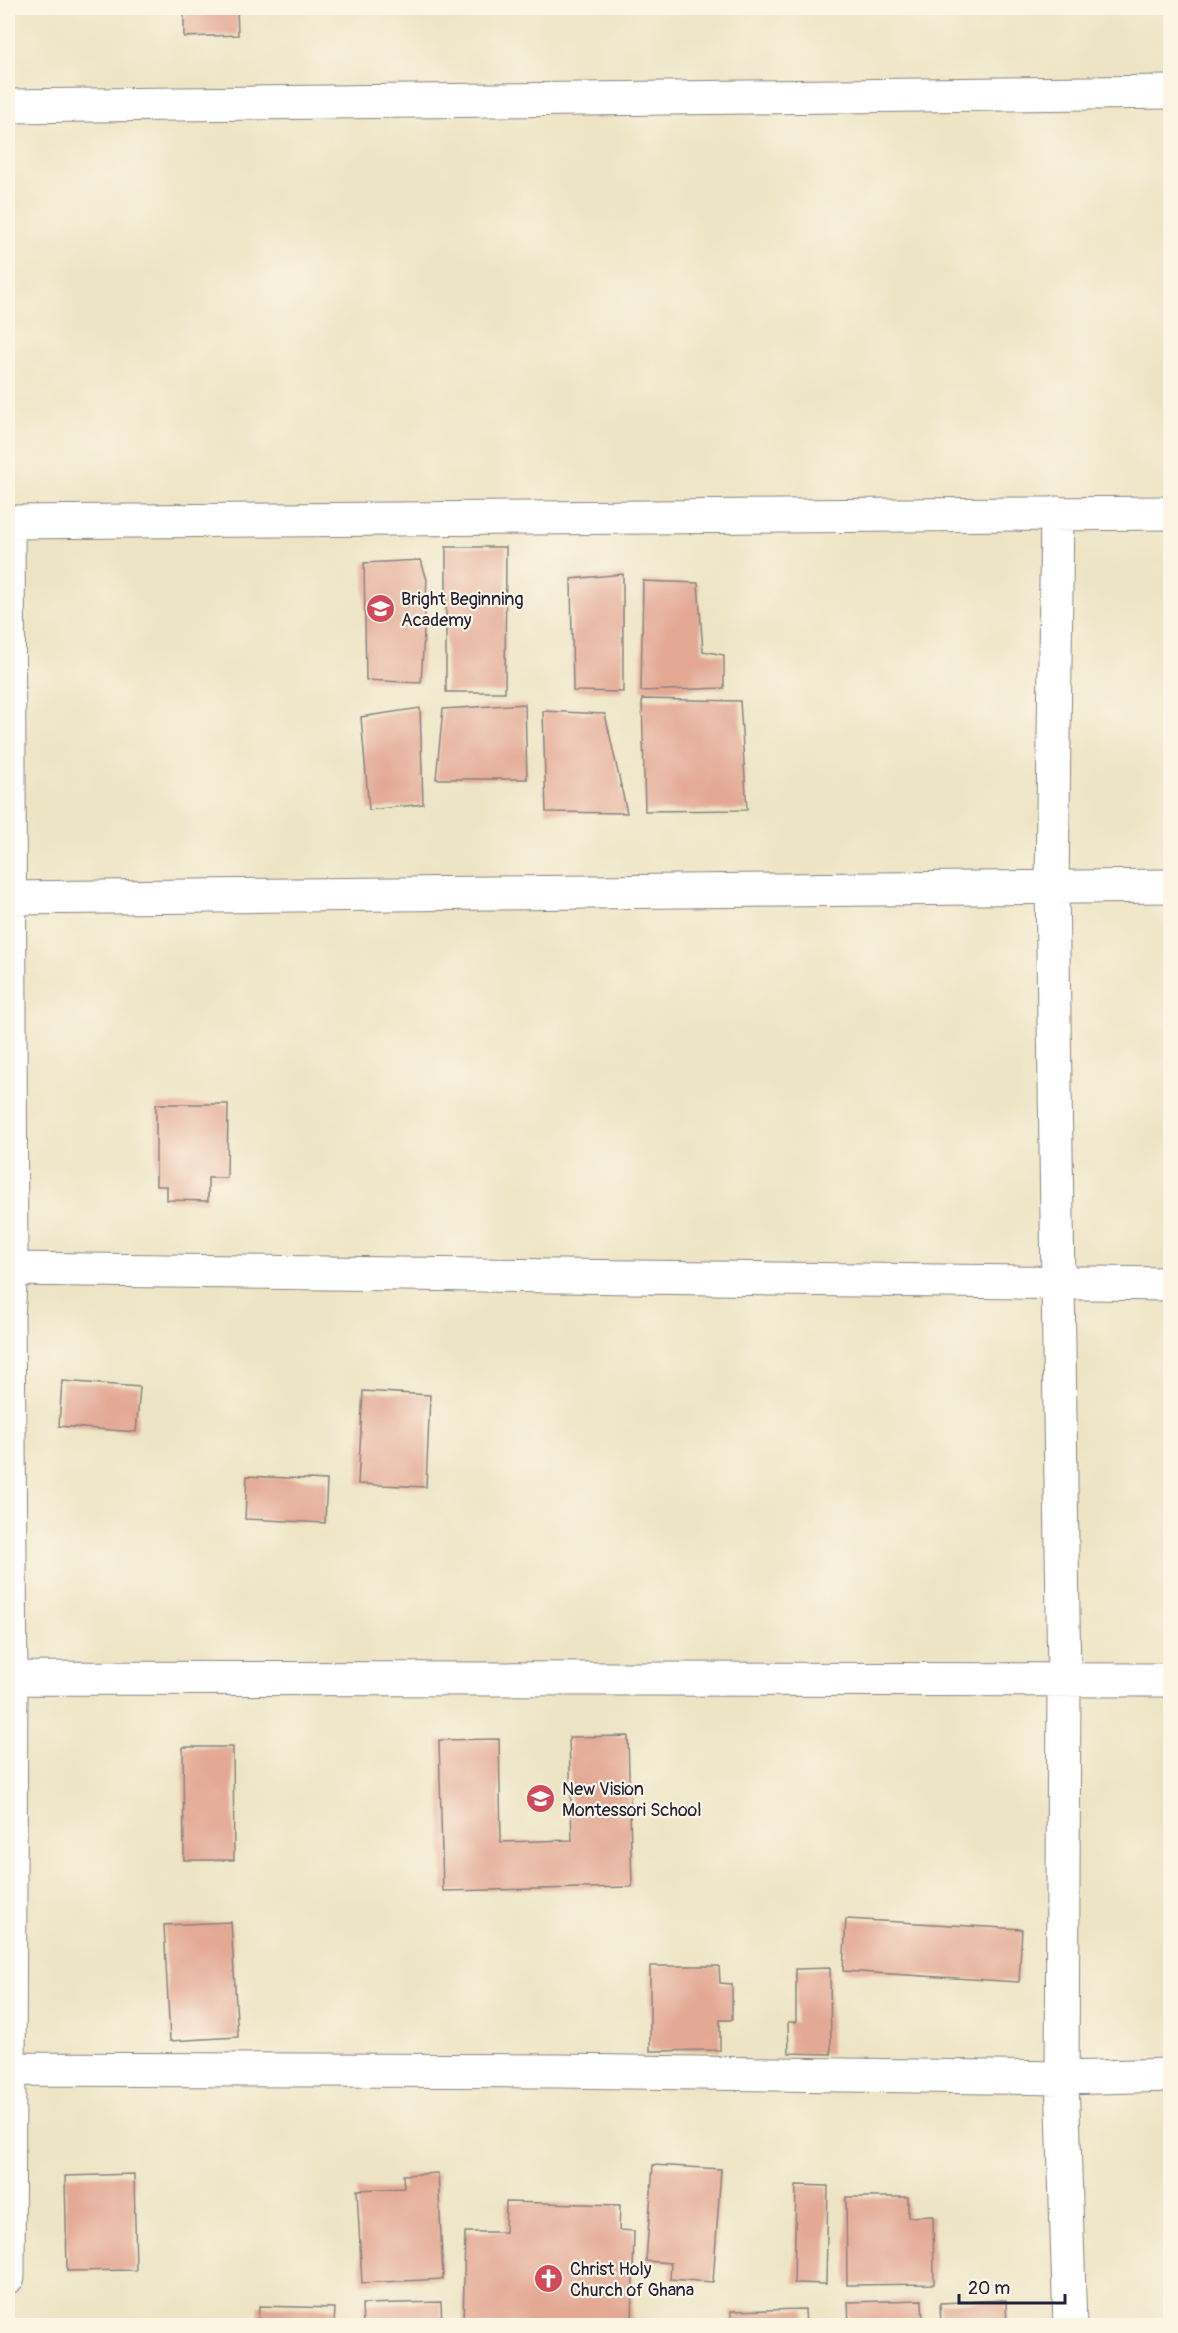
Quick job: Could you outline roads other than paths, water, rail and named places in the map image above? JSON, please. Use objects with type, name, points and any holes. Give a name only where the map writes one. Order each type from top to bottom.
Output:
[{"type":"street","points":[[8,106],[1170,92]]},
{"type":"street","points":[[1057,513],[1052,886],[1064,1680],[1062,2078],[1070,2325]]},
{"type":"street","points":[[8,2277],[8,1318],[10,1269],[8,522],[1170,513]]},
{"type":"street","points":[[9,898],[1170,886]]},
{"type":"street","points":[[10,1269],[1170,1284]]},
{"type":"street","points":[[9,1678],[1170,1680]]},
{"type":"street","points":[[8,2068],[558,2071],[1062,2078],[1170,2075]]},
{"type":"place","name":"Bright Beginning Academy","points":[[380,609]]},
{"type":"place","name":"New Vision Montessori School","points":[[541,1799]]},
{"type":"place","name":"Christ Holy Church of Ghana","points":[[549,2279]]}]
